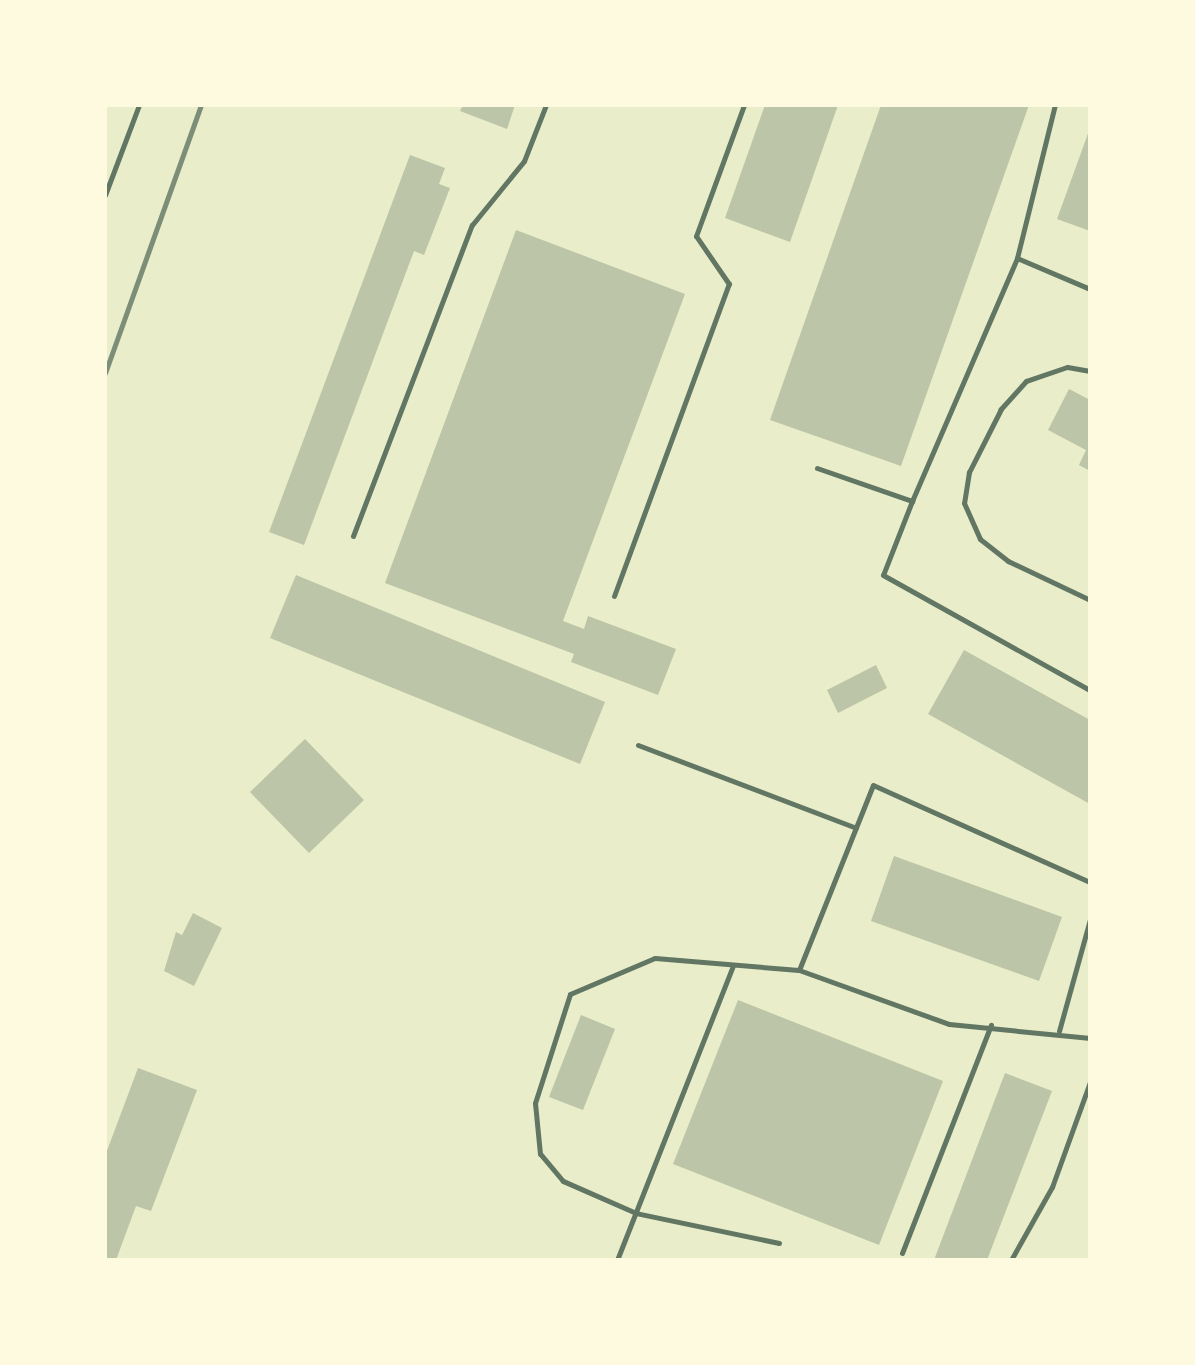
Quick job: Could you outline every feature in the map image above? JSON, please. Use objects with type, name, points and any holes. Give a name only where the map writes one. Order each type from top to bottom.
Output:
[{"type":"lane","points":[[105,195],[139,105]]},
{"type":"lane","points":[[353,536],[472,225],[524,160],[546,105]]},
{"type":"lane","points":[[614,596],[729,284],[696,236],[744,105]]},
{"type":"lane","points":[[1055,105],[1017,258],[912,501],[883,575],[1090,690]]},
{"type":"lane","points":[[1017,258],[1090,289]]},
{"type":"lane","points":[[1090,371],[1067,367],[1026,381],[1001,409],[969,472],[964,503],[980,539],[1090,600]]},
{"type":"lane","points":[[817,468],[912,501]]},
{"type":"lane","points":[[638,745],[856,828]]},
{"type":"lane","points":[[799,970],[873,785],[1090,882]]},
{"type":"lane","points":[[1059,1031],[1090,919]]},
{"type":"lane","points":[[779,1243],[636,1213],[563,1181],[540,1154],[535,1103],[551,1044],[570,994],[654,958],[799,970],[949,1024],[1059,1031],[1090,1038]]},
{"type":"lane","points":[[617,1260],[733,965]]},
{"type":"lane","points":[[902,1253],[991,1025]]},
{"type":"lane","points":[[1011,1260],[1052,1186],[1090,1082]]},
{"type":"building","points":[[463,105],[515,105],[507,129],[460,111]]},
{"type":"building","points":[[765,105],[838,105],[790,242],[725,218]]},
{"type":"building","points":[[881,105],[1029,105],[901,466],[770,420]]},
{"type":"building","points":[[1090,128],[1090,231],[1057,219]]},
{"type":"building","points":[[410,155],[445,168],[439,184],[450,188],[424,255],[414,251],[304,545],[269,532]]},
{"type":"building","points":[[516,230],[685,294],[563,621],[584,629],[588,616],[676,649],[658,695],[571,662],[574,654],[385,583]]},
{"type":"building","points":[[1069,389],[1090,400],[1090,471],[1079,465],[1086,450],[1048,430]]},
{"type":"building","points":[[296,575],[605,702],[580,764],[270,638]]},
{"type":"building","points":[[964,650],[1090,720],[1090,804],[928,714]]},
{"type":"building","points":[[876,665],[887,688],[838,713],[827,690]]},
{"type":"building","points":[[305,739],[364,800],[309,853],[250,792]]},
{"type":"building","points":[[894,856],[1062,917],[1039,981],[871,921]]},
{"type":"building","points":[[193,913],[222,928],[194,986],[164,971],[176,932],[182,935]]},
{"type":"building","points":[[738,1000],[943,1081],[879,1245],[673,1164]]},
{"type":"building","points":[[581,1015],[615,1029],[583,1110],[549,1097]]},
{"type":"building","points":[[138,1068],[197,1090],[151,1211],[136,1206],[116,1260],[105,1260],[105,1156]]},
{"type":"building","points":[[1005,1073],[1052,1091],[987,1260],[934,1260]]},
{"type":"railway","points":[[105,373],[201,105]]}]
